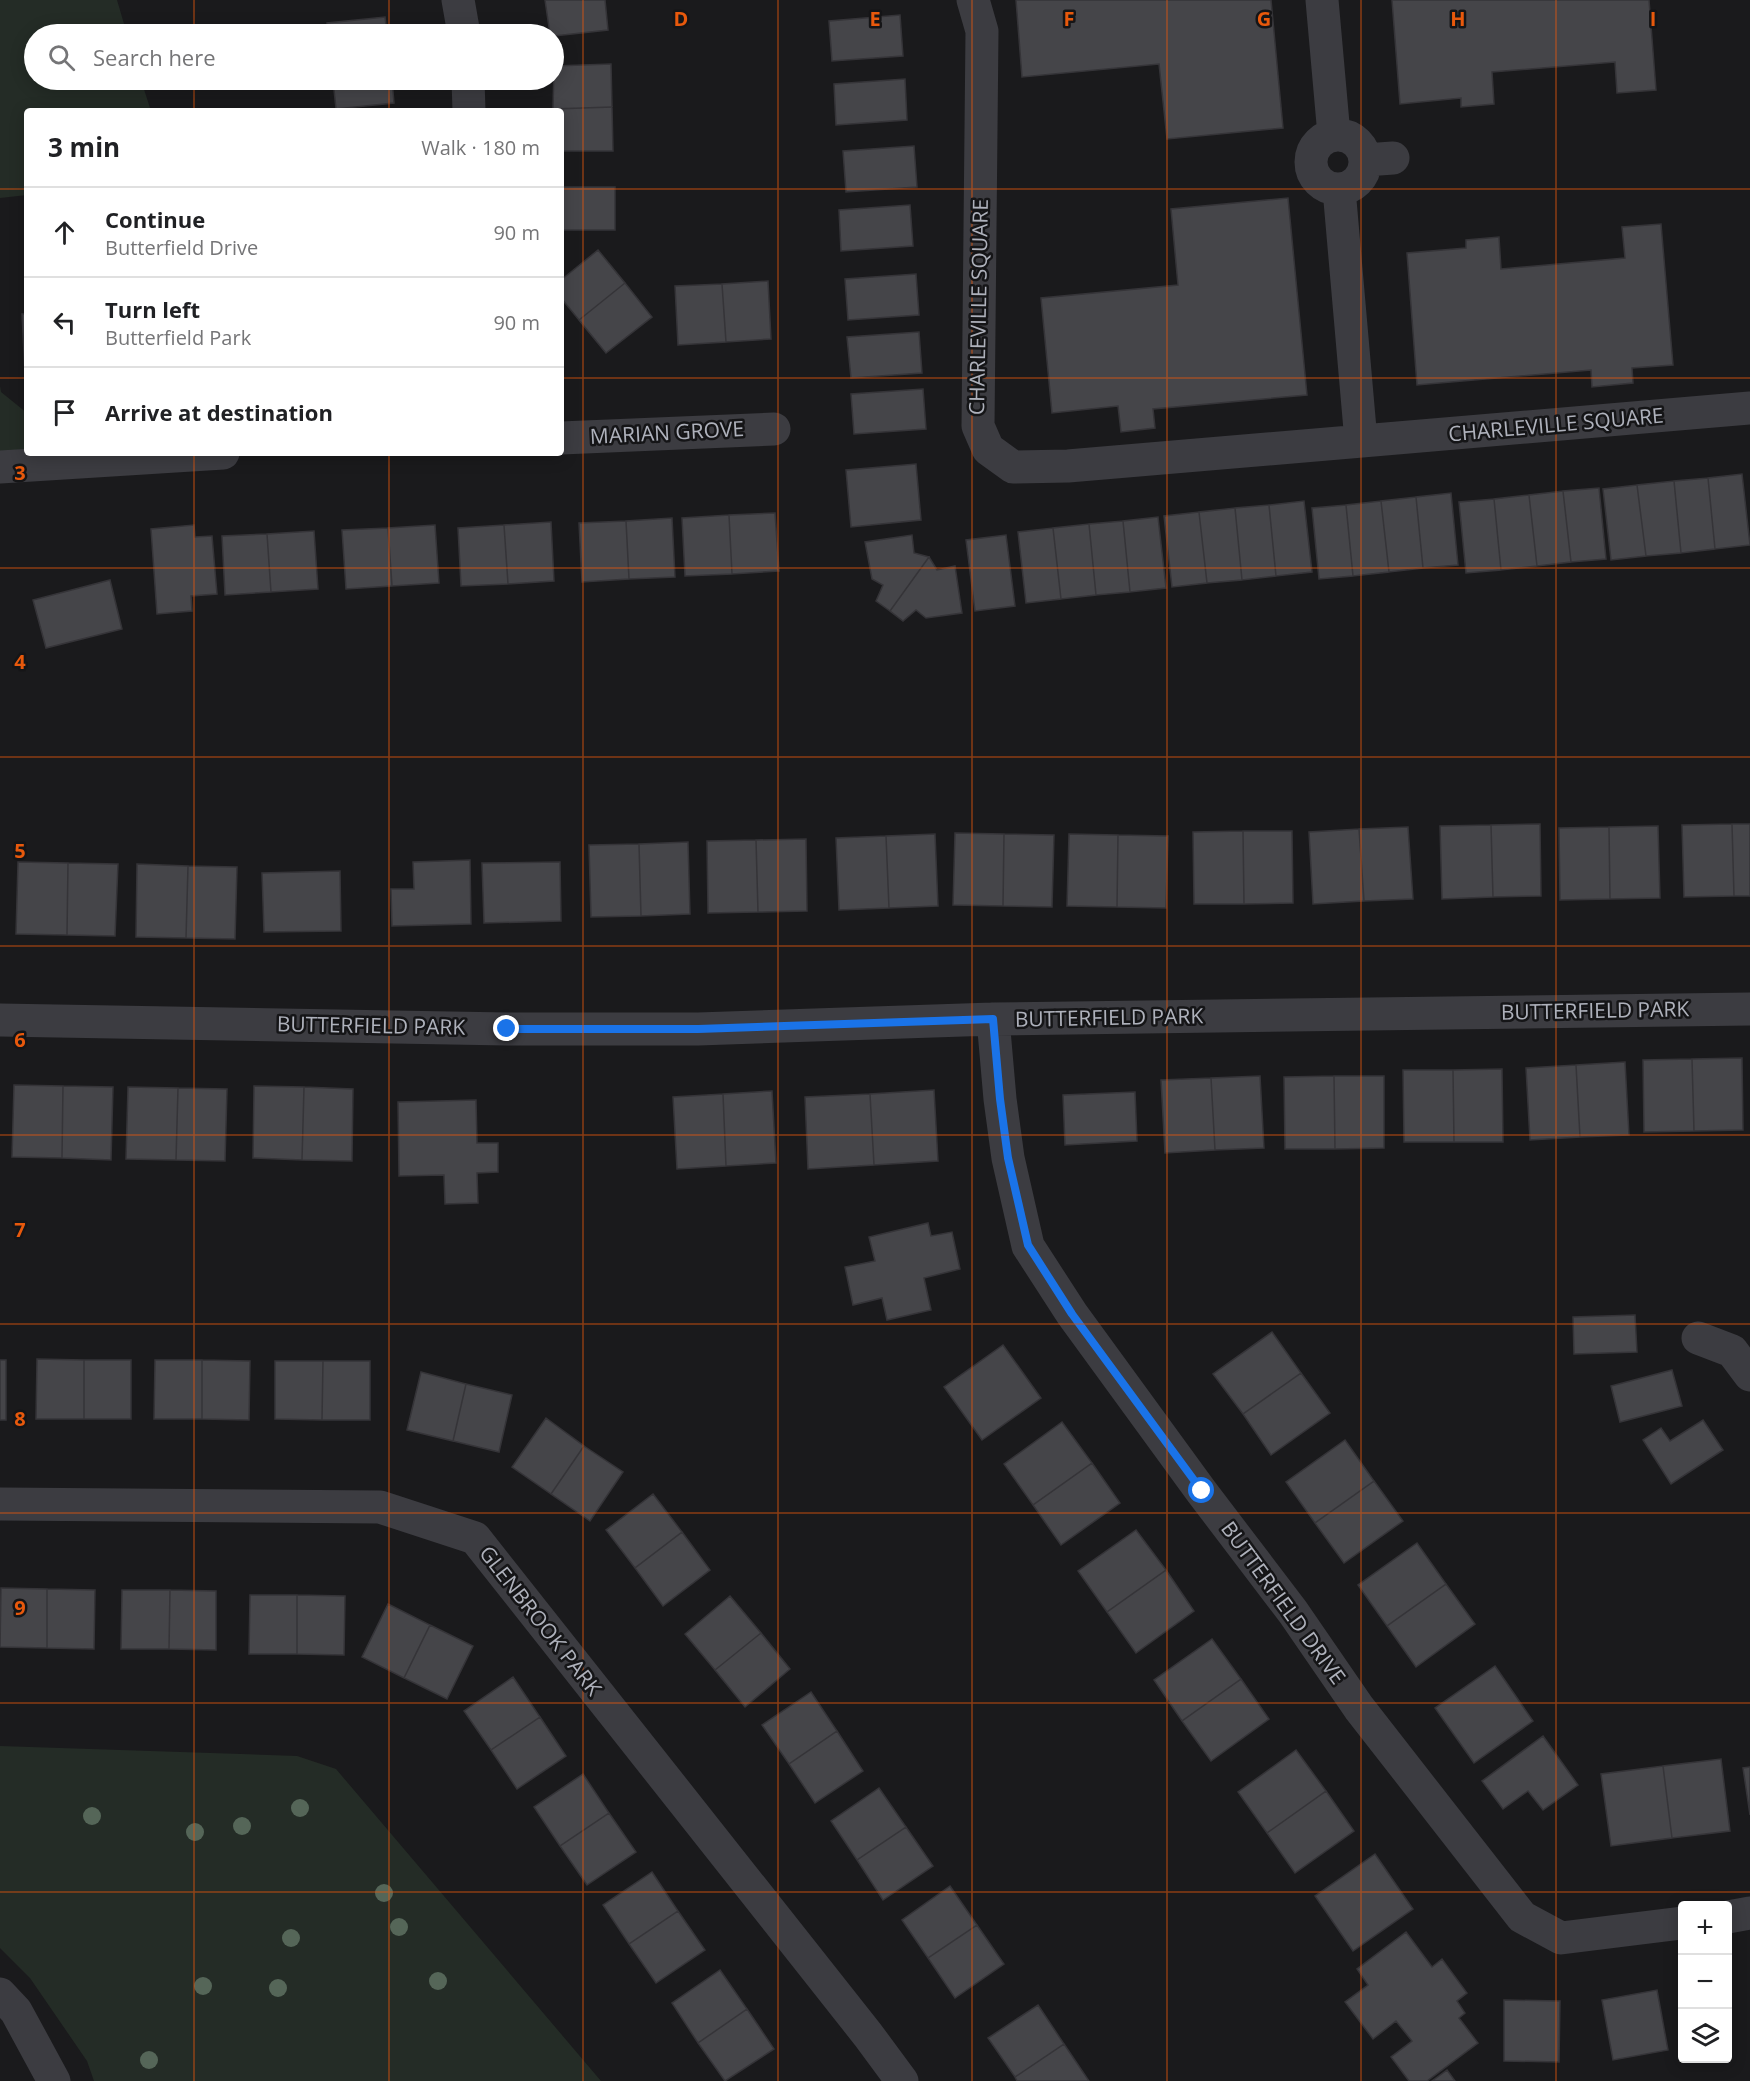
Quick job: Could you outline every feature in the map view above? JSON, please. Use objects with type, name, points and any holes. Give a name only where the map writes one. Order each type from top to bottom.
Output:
[{"type":"street","points":[[458,0],[462,24]]},
{"type":"street","name":"CHARLEVILLE SQUARE","points":[[973,0],[982,32],[978,426],[988,449],[1013,467],[1068,466],[1750,408]]},
{"type":"street","points":[[1322,0],[1334,135]]},
{"type":"street","points":[[468,90],[469,108]]},
{"type":"street","points":[[1334,135],[1351,138],[1379,159],[1365,169],[1355,184],[1347,188],[1339,189],[1323,185],[1313,172],[1298,166],[1315,148],[1334,135]]},
{"type":"street","points":[[1339,189],[1361,441]]},
{"type":"street","name":"MARIAN GROVE","points":[[564,438],[774,429]]},
{"type":"street","points":[[0,467],[175,456]]},
{"type":"street","name":"BUTTERFIELD PARK","points":[[0,1020],[507,1029],[698,1029],[993,1019],[1750,1009]]},
{"type":"street","name":"BUTTERFIELD DRIVE","points":[[993,1019],[1008,1158],[1028,1245],[1072,1314],[1293,1612],[1359,1708],[1522,1917],[1561,1938],[1678,1924]]},
{"type":"street","points":[[1698,1338],[1732,1351],[1750,1375]]},
{"type":"street","name":"GLENBROOK PARK","points":[[0,1504],[380,1507],[475,1538],[902,2081]]},
{"type":"street","points":[[1732,1916],[1750,1913]]},
{"type":"street","points":[[0,1995],[16,2011],[54,2081]]},
{"type":"shaded area","points":[[0,0],[117,0],[124,24],[24,24],[24,90],[144,90],[150,108],[24,108],[24,195],[0,198]]},
{"type":"shaded area","points":[[0,386],[1,392],[24,411],[24,454],[0,465]]},
{"type":"shaded area","points":[[0,1746],[297,1756],[336,1769],[601,2081],[94,2081],[87,2061],[30,1978],[0,1948]]},
{"type":"building","points":[[545,0],[605,0],[608,30],[564,35],[564,24],[549,24]]},
{"type":"building","points":[[1016,0],[1271,0],[1283,128],[1167,139],[1159,64],[1022,77]]},
{"type":"building","points":[[1392,0],[1649,0],[1656,90],[1617,93],[1615,62],[1492,72],[1494,104],[1461,107],[1461,98],[1400,104]]},
{"type":"building","points":[[900,15],[903,56],[832,61],[829,21]]},
{"type":"building","points":[[385,17],[386,24],[327,24]]},
{"type":"building","points":[[611,64],[612,107],[553,108],[553,90],[564,90],[564,66]]},
{"type":"building","points":[[905,79],[907,120],[836,125],[834,84]]},
{"type":"building","points":[[334,90],[393,90],[394,103],[336,108]]},
{"type":"building","points":[[612,107],[613,151],[564,151],[564,109]]},
{"type":"building","points":[[914,146],[917,187],[846,192],[843,151]]},
{"type":"building","points":[[564,187],[615,187],[615,230],[564,230]]},
{"type":"building","points":[[1288,198],[1307,395],[1153,409],[1155,428],[1121,432],[1118,406],[1052,413],[1041,298],[1178,285],[1171,209]]},
{"type":"building","points":[[910,205],[913,246],[841,251],[839,210]]},
{"type":"building","points":[[1661,224],[1673,365],[1632,368],[1633,383],[1592,387],[1591,370],[1417,385],[1407,253],[1466,248],[1466,240],[1499,237],[1501,269],[1625,258],[1622,227]]},
{"type":"building","points":[[598,250],[625,283],[579,320],[564,302],[564,278]]},
{"type":"building","points":[[916,274],[919,315],[848,320],[845,279]]},
{"type":"building","points":[[768,281],[771,339],[726,342],[722,284]]},
{"type":"building","points":[[625,283],[652,317],[606,353],[579,320]]},
{"type":"building","points":[[722,284],[726,342],[678,345],[675,286]]},
{"type":"building","points":[[22,314],[24,314],[24,353]]},
{"type":"building","points":[[919,332],[922,373],[851,378],[847,337]]},
{"type":"building","points":[[923,389],[926,429],[854,434],[851,394]]},
{"type":"building","points":[[916,464],[921,520],[851,527],[846,470]]},
{"type":"building","points":[[1742,474],[1750,545],[1715,549],[1708,478]]},
{"type":"building","points":[[1708,478],[1715,549],[1681,553],[1674,481]]},
{"type":"building","points":[[1674,481],[1681,553],[1646,556],[1637,485]]},
{"type":"building","points":[[1637,485],[1646,556],[1611,560],[1603,489]]},
{"type":"building","points":[[1599,488],[1606,559],[1571,562],[1563,491]]},
{"type":"building","points":[[1563,491],[1571,562],[1537,566],[1529,495]]},
{"type":"building","points":[[1451,493],[1458,565],[1423,568],[1416,497]]},
{"type":"building","points":[[1529,495],[1537,566],[1501,570],[1494,499]]},
{"type":"building","points":[[1416,497],[1423,568],[1389,572],[1381,501]]},
{"type":"building","points":[[1494,499],[1501,570],[1466,573],[1459,502]]},
{"type":"building","points":[[1304,501],[1312,572],[1276,576],[1269,505]]},
{"type":"building","points":[[1381,501],[1389,572],[1353,576],[1346,505]]},
{"type":"building","points":[[1269,505],[1276,576],[1242,580],[1235,508]]},
{"type":"building","points":[[1346,505],[1353,576],[1319,579],[1312,508]]},
{"type":"building","points":[[1235,508],[1242,580],[1207,583],[1199,512]]},
{"type":"building","points":[[1199,512],[1207,583],[1172,587],[1164,516]]},
{"type":"building","points":[[775,513],[779,571],[732,574],[729,515]]},
{"type":"building","points":[[729,515],[732,574],[685,576],[682,518]]},
{"type":"building","points":[[1158,517],[1166,588],[1130,592],[1123,521]]},
{"type":"building","points":[[672,518],[675,577],[629,579],[626,521]]},
{"type":"building","points":[[626,521],[629,579],[582,582],[579,523]]},
{"type":"building","points":[[1123,521],[1130,592],[1096,595],[1089,524]]},
{"type":"building","points":[[551,522],[554,581],[508,584],[504,525]]},
{"type":"building","points":[[1089,524],[1096,595],[1061,599],[1053,528]]},
{"type":"building","points":[[194,525],[195,537],[212,536],[217,594],[191,596],[192,611],[157,614],[151,529]]},
{"type":"building","points":[[435,525],[439,583],[392,586],[388,528]]},
{"type":"building","points":[[504,525],[508,584],[461,586],[458,528]]},
{"type":"building","points":[[388,528],[392,586],[346,589],[342,530]]},
{"type":"building","points":[[1053,528],[1061,599],[1026,603],[1018,532]]},
{"type":"building","points":[[314,531],[318,589],[271,592],[267,534]]},
{"type":"building","points":[[267,534],[271,592],[225,595],[222,536]]},
{"type":"building","points":[[912,535],[914,553],[929,557],[890,611],[876,601],[883,585],[872,579],[865,542]]},
{"type":"building","points":[[1006,535],[1015,606],[975,611],[966,540]]},
{"type":"building","points":[[929,557],[937,570],[955,566],[962,613],[926,618],[916,610],[903,621],[890,611]]},
{"type":"building","points":[[110,580],[122,629],[46,648],[33,600]]},
{"type":"building","points":[[1540,824],[1541,896],[1493,897],[1491,825]]},
{"type":"building","points":[[1732,824],[1734,896],[1684,897],[1682,825]]},
{"type":"building","points":[[1732,824],[1750,824],[1750,896],[1734,896]]},
{"type":"building","points":[[1491,825],[1493,897],[1442,899],[1440,826]]},
{"type":"building","points":[[1658,826],[1660,898],[1610,899],[1609,827]]},
{"type":"building","points":[[1408,827],[1413,899],[1364,901],[1359,829]]},
{"type":"building","points":[[1609,827],[1610,899],[1560,900],[1559,828]]},
{"type":"building","points":[[1359,829],[1364,901],[1313,904],[1309,832]]},
{"type":"building","points":[[1243,831],[1244,904],[1194,904],[1193,832]]},
{"type":"building","points":[[1243,831],[1292,831],[1293,903],[1244,904]]},
{"type":"building","points":[[955,833],[1004,834],[1003,906],[953,905]]},
{"type":"building","points":[[935,834],[938,906],[889,908],[886,836]]},
{"type":"building","points":[[1004,834],[1054,835],[1052,907],[1003,906]]},
{"type":"building","points":[[1069,834],[1118,835],[1117,907],[1067,906]]},
{"type":"building","points":[[1118,835],[1168,836],[1166,908],[1117,907]]},
{"type":"building","points":[[886,836],[889,908],[839,910],[836,838]]},
{"type":"building","points":[[806,839],[807,911],[758,912],[756,840]]},
{"type":"building","points":[[756,840],[758,912],[708,913],[707,841]]},
{"type":"building","points":[[688,842],[690,914],[641,916],[639,844]]},
{"type":"building","points":[[639,844],[641,916],[591,917],[589,845]]},
{"type":"building","points":[[470,860],[471,924],[392,926],[391,889],[414,889],[413,862]]},
{"type":"building","points":[[18,862],[68,863],[67,935],[16,934]]},
{"type":"building","points":[[560,862],[561,921],[484,923],[482,863]]},
{"type":"building","points":[[68,863],[118,864],[115,936],[67,935]]},
{"type":"building","points":[[137,864],[188,866],[186,938],[136,937]]},
{"type":"building","points":[[188,866],[237,867],[235,939],[186,938]]},
{"type":"building","points":[[340,871],[341,931],[264,932],[262,873]]},
{"type":"building","points":[[1742,1058],[1743,1130],[1694,1131],[1692,1059]]},
{"type":"building","points":[[1692,1059],[1694,1131],[1644,1132],[1643,1060]]},
{"type":"building","points":[[1625,1062],[1629,1135],[1580,1137],[1576,1065]]},
{"type":"building","points":[[1576,1065],[1580,1137],[1530,1140],[1526,1068]]},
{"type":"building","points":[[1502,1069],[1503,1142],[1454,1142],[1453,1070]]},
{"type":"building","points":[[1403,1070],[1453,1070],[1454,1142],[1404,1142]]},
{"type":"building","points":[[1260,1076],[1264,1148],[1215,1150],[1211,1078]]},
{"type":"building","points":[[1334,1076],[1335,1149],[1285,1149],[1284,1077]]},
{"type":"building","points":[[1334,1076],[1384,1076],[1384,1148],[1335,1149]]},
{"type":"building","points":[[1211,1078],[1215,1150],[1165,1153],[1161,1080]]},
{"type":"building","points":[[14,1085],[63,1086],[62,1158],[12,1157]]},
{"type":"building","points":[[63,1086],[113,1087],[111,1160],[62,1158]]},
{"type":"building","points":[[254,1086],[304,1087],[302,1160],[253,1158]]},
{"type":"building","points":[[128,1087],[178,1088],[176,1160],[126,1159]]},
{"type":"building","points":[[304,1087],[353,1089],[352,1161],[302,1160]]},
{"type":"building","points":[[178,1088],[227,1089],[225,1161],[176,1160]]},
{"type":"building","points":[[934,1090],[938,1161],[874,1165],[870,1094]]},
{"type":"building","points":[[772,1091],[776,1163],[726,1166],[723,1094]]},
{"type":"building","points":[[1135,1092],[1137,1141],[1065,1145],[1063,1095]]},
{"type":"building","points":[[723,1094],[726,1166],[677,1169],[673,1097]]},
{"type":"building","points":[[870,1094],[874,1165],[808,1169],[805,1097]]},
{"type":"building","points":[[476,1100],[477,1143],[498,1143],[498,1172],[477,1173],[478,1203],[445,1204],[444,1175],[399,1176],[398,1102]]},
{"type":"building","points":[[928,1223],[931,1236],[952,1232],[960,1269],[924,1278],[931,1310],[887,1320],[882,1298],[853,1305],[845,1267],[875,1261],[869,1237]]},
{"type":"building","points":[[1635,1315],[1637,1352],[1574,1354],[1573,1317]]},
{"type":"building","points":[[1272,1332],[1301,1373],[1243,1414],[1213,1374]]},
{"type":"building","points":[[1003,1345],[1041,1398],[982,1440],[944,1387]]},
{"type":"building","points":[[37,1359],[84,1360],[84,1419],[36,1419]]},
{"type":"building","points":[[0,1360],[6,1360],[6,1420],[0,1420]]},
{"type":"building","points":[[84,1360],[131,1360],[131,1419],[84,1419]]},
{"type":"building","points":[[155,1360],[202,1360],[202,1419],[154,1419]]},
{"type":"building","points":[[202,1360],[250,1361],[249,1420],[202,1419]]},
{"type":"building","points":[[275,1361],[323,1361],[322,1420],[275,1419]]},
{"type":"building","points":[[323,1361],[370,1361],[370,1420],[322,1420]]},
{"type":"building","points":[[1672,1370],[1682,1406],[1620,1422],[1611,1386]]},
{"type":"building","points":[[421,1372],[466,1384],[453,1441],[407,1430]]},
{"type":"building","points":[[1301,1373],[1330,1413],[1271,1455],[1243,1414]]},
{"type":"building","points":[[466,1384],[512,1395],[499,1452],[453,1441]]},
{"type":"building","points":[[546,1418],[584,1446],[551,1494],[512,1467]]},
{"type":"building","points":[[1703,1420],[1723,1450],[1671,1484],[1643,1440],[1661,1428],[1670,1441]]},
{"type":"building","points":[[1062,1422],[1092,1463],[1033,1505],[1004,1464]]},
{"type":"building","points":[[1345,1440],[1374,1481],[1315,1523],[1286,1482]]},
{"type":"building","points":[[584,1446],[623,1472],[590,1521],[551,1494]]},
{"type":"building","points":[[1092,1463],[1120,1503],[1061,1545],[1033,1505]]},
{"type":"building","points":[[1374,1481],[1403,1521],[1344,1563],[1315,1523]]},
{"type":"building","points":[[653,1494],[682,1532],[635,1568],[606,1530]]},
{"type":"building","points":[[1136,1530],[1166,1570],[1107,1612],[1078,1571]]},
{"type":"building","points":[[682,1532],[710,1570],[663,1606],[635,1568]]},
{"type":"building","points":[[1417,1543],[1446,1584],[1387,1626],[1358,1585]]},
{"type":"building","points":[[1166,1570],[1194,1611],[1136,1653],[1107,1612]]},
{"type":"building","points":[[1446,1584],[1475,1624],[1416,1667],[1387,1626]]},
{"type":"building","points":[[1,1588],[47,1589],[47,1648],[0,1647]]},
{"type":"building","points":[[47,1589],[95,1590],[94,1649],[47,1648]]},
{"type":"building","points":[[122,1590],[170,1590],[169,1649],[121,1649]]},
{"type":"building","points":[[170,1590],[216,1591],[216,1650],[169,1649]]},
{"type":"building","points":[[250,1595],[297,1595],[297,1654],[249,1654]]},
{"type":"building","points":[[297,1595],[345,1596],[344,1655],[297,1654]]},
{"type":"building","points":[[730,1596],[761,1633],[715,1670],[685,1634]]},
{"type":"building","points":[[388,1604],[430,1625],[404,1678],[362,1657]]},
{"type":"building","points":[[430,1625],[473,1646],[447,1699],[404,1678]]},
{"type":"building","points":[[761,1633],[790,1669],[745,1707],[715,1670]]},
{"type":"building","points":[[1212,1639],[1241,1679],[1182,1721],[1154,1680]]},
{"type":"building","points":[[1495,1666],[1533,1721],[1474,1763],[1435,1708]]},
{"type":"building","points":[[513,1677],[540,1717],[491,1750],[464,1711]]},
{"type":"building","points":[[1241,1679],[1269,1719],[1211,1761],[1182,1721]]},
{"type":"building","points":[[811,1692],[837,1731],[789,1764],[762,1725]]},
{"type":"building","points":[[540,1717],[566,1756],[517,1789],[491,1750]]},
{"type":"building","points":[[837,1731],[863,1771],[815,1803],[789,1764]]},
{"type":"building","points":[[1543,1736],[1578,1785],[1543,1810],[1528,1791],[1503,1809],[1482,1781]]},
{"type":"building","points":[[1296,1750],[1326,1791],[1267,1833],[1238,1792]]},
{"type":"building","points":[[1721,1759],[1730,1831],[1672,1838],[1663,1766]]},
{"type":"building","points":[[1663,1766],[1672,1838],[1611,1846],[1601,1774]]},
{"type":"building","points":[[1750,1767],[1750,1815],[1743,1768]]},
{"type":"building","points":[[583,1774],[609,1813],[560,1846],[534,1807]]},
{"type":"building","points":[[879,1788],[906,1827],[857,1860],[831,1821]]},
{"type":"building","points":[[1326,1791],[1354,1831],[1295,1873],[1267,1833]]},
{"type":"building","points":[[609,1813],[636,1852],[587,1885],[560,1846]]},
{"type":"building","points":[[906,1827],[933,1866],[883,1900],[857,1860]]},
{"type":"building","points":[[1375,1854],[1413,1909],[1353,1951],[1315,1896]]},
{"type":"building","points":[[652,1872],[678,1911],[629,1944],[603,1905]]},
{"type":"building","points":[[950,1886],[977,1925],[928,1958],[902,1920]]},
{"type":"building","points":[[678,1911],[705,1950],[656,1983],[629,1944]]},
{"type":"building","points":[[977,1925],[1004,1964],[955,1998],[928,1958]]},
{"type":"building","points":[[1406,1932],[1432,1967],[1442,1959],[1467,1993],[1457,2001],[1465,2013],[1459,2018],[1478,2043],[1427,2081],[1409,2081],[1391,2057],[1412,2041],[1396,2021],[1373,2039],[1345,2002],[1368,1985],[1357,1969]]},
{"type":"building","points":[[720,1970],[747,2009],[698,2043],[672,2003]]},
{"type":"building","points":[[1657,1990],[1668,2050],[1613,2060],[1602,2000]]},
{"type":"building","points":[[1504,2000],[1560,2001],[1559,2062],[1504,2061]]},
{"type":"building","points":[[1038,2005],[1064,2044],[1015,2077],[988,2038]]},
{"type":"building","points":[[747,2009],[774,2049],[725,2081],[698,2043]]},
{"type":"building","points":[[1064,2044],[1089,2081],[1017,2081],[1015,2077]]},
{"type":"building","points":[[1447,2070],[1455,2081],[1432,2081]]},
{"type":"route","points":[[507,1029],[698,1029],[993,1019],[1008,1158],[1028,1245],[1072,1314],[1202,1491]]}]
